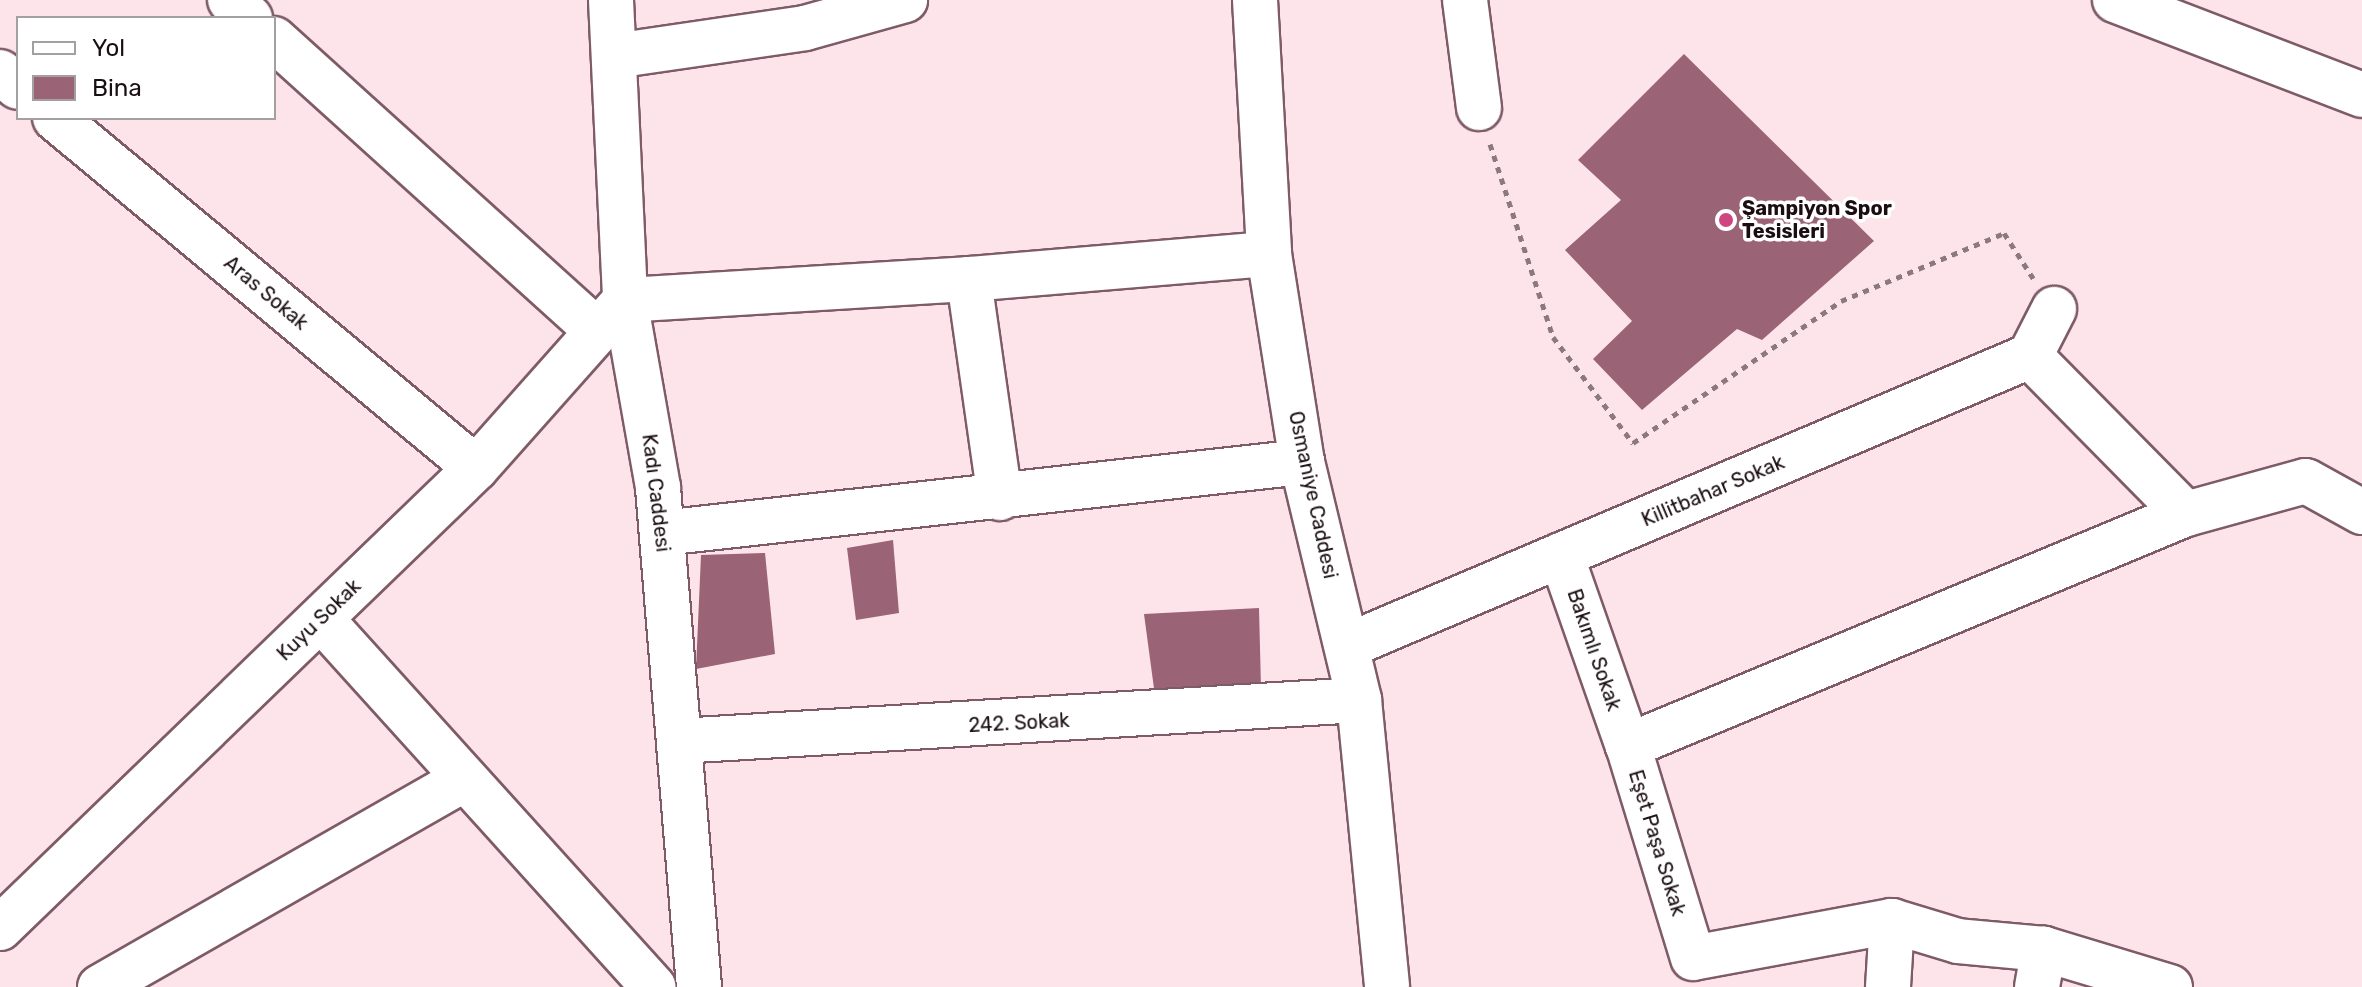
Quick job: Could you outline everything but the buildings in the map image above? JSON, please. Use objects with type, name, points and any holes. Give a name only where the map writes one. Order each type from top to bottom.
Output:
[{"type":"street","points":[[230,0],[248,16]]},
{"type":"street","name":"Kadı Caddesi","points":[[611,0],[614,56],[611,315],[662,533],[699,987]]},
{"type":"street","points":[[614,56],[805,28],[905,0]]},
{"type":"street","name":"Osmaniye Caddesi","points":[[1255,0],[1269,254],[1302,462],[1359,700],[1387,987]]},
{"type":"street","points":[[1465,0],[1479,108]]},
{"type":"street","points":[[2115,0],[2362,95]]},
{"type":"street","points":[[276,41],[611,315],[969,279],[1269,254]]},
{"type":"street","points":[[0,72],[16,85]]},
{"type":"street","name":"Aras Sokak","points":[[57,120],[476,468]]},
{"type":"street","points":[[969,279],[1000,498]]},
{"type":"street","points":[[2054,309],[2030,356],[2186,514]]},
{"type":"street","name":"Kuyu Sokak","points":[[0,928],[476,468],[611,315]]},
{"type":"street","name":"Killitbahar Sokak","points":[[1347,646],[2030,356]]},
{"type":"street","points":[[662,533],[1000,498],[1302,462]]},
{"type":"street","name":"Eşet Paşa Sokak","points":[[2170,987],[2041,968],[1892,921],[1693,958],[1628,746],[2186,514],[2306,481],[2362,512]]},
{"type":"street","name":"Bakımlı Sokak","points":[[1561,555],[1628,746]]},
{"type":"street","points":[[321,619],[653,987]]},
{"type":"street","name":"242. Sokak","points":[[679,741],[1359,700]]},
{"type":"street","points":[[100,987],[465,779]]},
{"type":"street","points":[[1888,987],[1892,921]]},
{"type":"path","points":[[1479,108],[1553,337],[1633,443],[1841,301],[2004,233],[2054,309]]},
{"type":"place","name":"Şampiyon Spor Tesisleri","points":[[1726,220]]}]
